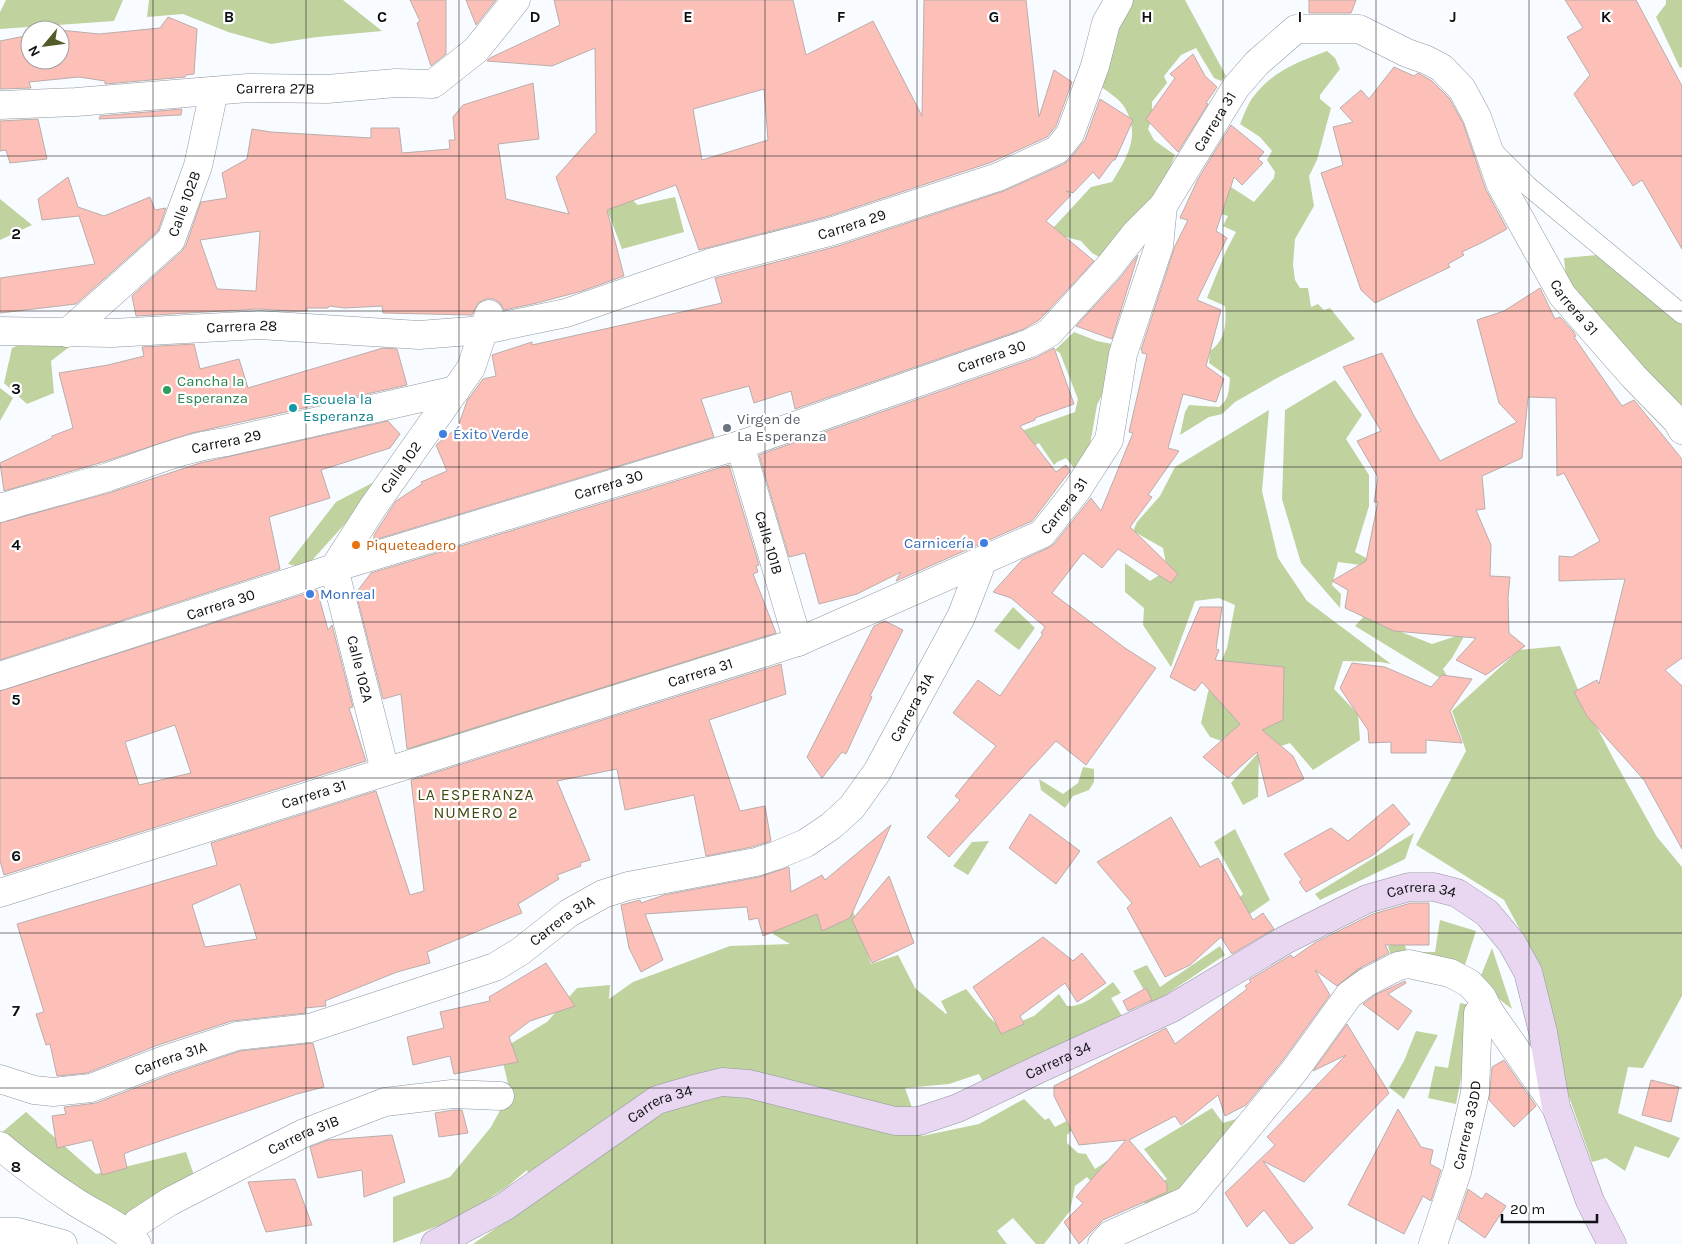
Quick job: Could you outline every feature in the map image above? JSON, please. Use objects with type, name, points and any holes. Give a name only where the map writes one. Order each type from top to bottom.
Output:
[{"type":"main road","name":"Carrera 34","points":[[434,1244],[504,1208],[657,1100],[722,1082],[749,1084],[895,1121],[919,1121],[958,1108],[1172,1008],[1285,940],[1328,917],[1367,899],[1409,887],[1434,887],[1457,893],[1487,913],[1512,942],[1528,972],[1543,1032],[1556,1107],[1590,1201],[1612,1244]]},
{"type":"street","name":"Carrera 27B","points":[[0,105],[76,102],[248,88],[327,89],[396,83],[433,84],[476,50],[516,0]]},
{"type":"street","name":"Carrera 29","points":[[486,321],[566,313],[713,262],[833,231],[998,177],[1057,150],[1070,134],[1095,66],[1106,24],[1119,0]]},
{"type":"street","name":"Carrera 31","points":[[0,893],[798,642],[1042,534],[1077,490],[1108,440],[1123,354],[1159,246],[1163,206],[1236,87],[1257,62],[1296,29],[1359,29],[1442,68],[1462,89],[1477,117],[1501,185],[1562,295],[1634,377],[1677,421],[1682,430]]},
{"type":"street","name":"Calle 102B","points":[[67,333],[171,240],[198,166],[214,91]]},
{"type":"street","name":"Carrera 30","points":[[0,676],[334,568],[740,445],[1021,346],[1049,333],[1108,268],[1135,234],[1163,206]]},
{"type":"street","name":"Carrera 28","points":[[0,331],[112,333],[260,325],[419,335],[486,321]]},
{"type":"street","name":"Calle 102","points":[[334,568],[373,507],[471,368],[486,321]]},
{"type":"street","name":"Carrera 29","points":[[0,508],[207,445],[234,441],[456,390]]},
{"type":"street","name":"Calle 101B","points":[[740,445],[798,642]]},
{"type":"street","name":"Carrera 31A","points":[[0,1079],[34,1090],[53,1092],[91,1088],[164,1060],[236,1036],[310,1028],[495,967],[521,950],[569,913],[602,894],[628,886],[756,862],[806,843],[831,826],[852,807],[877,772],[961,617],[982,560]]},
{"type":"street","name":"Calle 102A","points":[[334,568],[385,771]]},
{"type":"street","name":"Carrera 34","points":[[1102,1244],[1110,1235],[1188,1200],[1295,1070],[1349,995],[1367,982],[1398,966],[1409,964],[1450,973],[1469,982],[1556,1107]]},
{"type":"street","name":"Carrera 33DD","points":[[1433,1244],[1457,1172],[1475,1093],[1478,1013],[1485,1004]]},
{"type":"street","name":"Carrera 31B","points":[[133,1239],[137,1223],[169,1202],[304,1134],[385,1102],[452,1094],[500,1096]]},
{"type":"street","points":[[0,1146],[26,1168],[133,1239]]},
{"type":"street","points":[[0,1232],[18,1232],[63,1244]]},
{"type":"lane","points":[[1488,146],[1528,186],[1682,314]]},
{"type":"green space","points":[[6,0],[123,0],[114,21],[70,24],[70,20],[20,20],[20,28],[0,29],[0,12]]},
{"type":"green space","points":[[149,0],[343,0],[382,31],[317,37],[271,44],[228,32],[183,14],[147,17]]},
{"type":"green space","points":[[1129,0],[1185,0],[1226,76],[1221,81],[1214,78],[1196,48],[1181,55],[1164,76],[1167,83],[1152,102],[1152,119],[1148,129],[1154,140],[1175,155],[1162,184],[1153,197],[1103,259],[1092,253],[1081,241],[1066,237],[1053,256],[1019,249],[1055,226],[1091,187],[1112,182],[1127,155],[1132,137],[1130,118],[1120,101],[1098,85],[1103,65]]},
{"type":"green space","points":[[1666,0],[1682,0],[1682,67],[1680,68],[1656,17],[1666,4]]},
{"type":"green space","points":[[1327,51],[1335,58],[1340,69],[1320,95],[1320,99],[1331,108],[1317,160],[1309,176],[1314,206],[1295,239],[1293,265],[1295,280],[1300,288],[1308,288],[1311,307],[1318,304],[1324,310],[1330,308],[1355,339],[1279,377],[1235,402],[1222,414],[1209,417],[1180,435],[1185,412],[1189,405],[1219,407],[1227,398],[1229,391],[1230,378],[1209,363],[1210,351],[1219,342],[1224,331],[1226,319],[1225,306],[1207,298],[1226,251],[1236,232],[1223,226],[1228,216],[1215,212],[1231,187],[1254,202],[1274,178],[1275,172],[1267,160],[1272,151],[1260,137],[1240,124],[1252,99],[1269,80],[1296,63]]},
{"type":"green space","points":[[675,197],[684,232],[622,249],[605,204],[631,199],[638,205]]},
{"type":"green space","points":[[0,199],[32,225],[0,240]]},
{"type":"green space","points":[[1597,255],[1682,321],[1682,419],[1567,289],[1564,258]]},
{"type":"green space","points":[[1074,332],[1097,341],[1112,344],[1109,381],[1097,405],[1088,456],[1078,473],[1066,458],[1054,465],[1039,443],[1023,452],[1013,434],[1075,412],[1078,399],[1060,353],[1055,350]]},
{"type":"green space","points":[[35,338],[73,344],[51,361],[54,393],[27,404],[4,383],[12,348]]},
{"type":"green space","points":[[1335,380],[1362,415],[1346,439],[1369,475],[1369,506],[1355,552],[1381,566],[1338,562],[1332,585],[1341,594],[1340,608],[1301,563],[1282,499],[1285,410]]},
{"type":"green space","points":[[0,388],[13,398],[0,421]]},
{"type":"green space","points":[[1269,410],[1262,491],[1278,558],[1307,601],[1391,664],[1343,661],[1334,689],[1358,714],[1360,740],[1313,770],[1290,743],[1259,753],[1258,797],[1243,805],[1231,783],[1258,753],[1210,737],[1201,723],[1208,692],[1227,648],[1235,605],[1219,598],[1195,601],[1171,667],[1143,625],[1144,608],[1125,592],[1125,563],[1150,581],[1167,570],[1163,548],[1133,531],[1137,522],[1160,496],[1175,467]]},
{"type":"green space","points":[[391,473],[305,568],[288,564],[336,502]]},
{"type":"green space","points":[[1013,607],[1035,628],[1019,650],[994,631]]},
{"type":"green space","points":[[1370,610],[1373,621],[1432,644],[1466,633],[1452,658],[1443,669],[1453,686],[1355,626]]},
{"type":"green space","points":[[727,646],[735,654],[414,754],[410,747]]},
{"type":"green space","points":[[1560,646],[1581,697],[1613,758],[1657,837],[1682,867],[1682,996],[1643,1068],[1628,1067],[1618,1113],[1680,1138],[1669,1158],[1635,1146],[1625,1171],[1606,1158],[1592,1162],[1568,1094],[1525,939],[1504,900],[1416,845],[1466,751],[1452,711],[1519,650]]},
{"type":"green space","points":[[1083,767],[1094,769],[1094,782],[1089,790],[1073,796],[1065,808],[1041,790],[1039,779],[1063,794],[1078,783]]},
{"type":"green space","points":[[1235,829],[1270,900],[1224,932],[1217,919],[1243,894],[1214,842]]},
{"type":"green space","points":[[1414,833],[1405,859],[1320,900],[1315,894]]},
{"type":"green space","points":[[989,841],[968,875],[953,866],[972,842]]},
{"type":"green space","points":[[851,905],[871,964],[898,955],[915,988],[946,1014],[941,1001],[966,989],[988,1016],[1002,1029],[1034,1016],[1059,994],[1067,1006],[1074,1006],[1086,1001],[1113,982],[1121,993],[1111,998],[1122,1016],[984,1084],[979,1074],[949,1084],[905,1088],[922,1136],[979,1124],[1024,1099],[1045,1120],[1049,1118],[1055,1127],[1074,1117],[1076,1126],[1067,1135],[1067,1143],[1078,1153],[1086,1154],[1095,1169],[1107,1161],[1111,1168],[1098,1189],[1087,1177],[1075,1186],[1070,1211],[1044,1244],[1036,1244],[1013,1218],[997,1231],[1007,1244],[473,1244],[535,1201],[527,1170],[508,1186],[459,1218],[393,1243],[393,1197],[450,1177],[491,1127],[510,1092],[500,1050],[547,1022],[577,988],[610,985],[609,999],[633,982],[730,946],[790,944],[773,934],[770,910]]},
{"type":"green space","points":[[1440,920],[1476,931],[1463,971],[1415,961],[1344,993],[1327,971],[1352,950],[1364,971],[1392,959],[1388,946],[1404,942],[1407,952],[1435,952]]},
{"type":"green space","points":[[1220,946],[1225,955],[1152,1004],[1133,971],[1147,965],[1160,987]]},
{"type":"green space","points":[[1492,948],[1512,1009],[1478,983]]},
{"type":"green space","points":[[1460,1003],[1475,1006],[1456,1104],[1428,1098],[1435,1066],[1448,1068]]},
{"type":"green space","points":[[1416,1031],[1438,1035],[1404,1099],[1389,1087],[1404,1061]]},
{"type":"green space","points":[[1212,1108],[1223,1123],[1249,1115],[1182,1197],[1150,1212],[1140,1195],[1167,1179],[1144,1149]]},
{"type":"green space","points":[[26,1112],[96,1174],[186,1152],[195,1178],[130,1224],[0,1134]]},
{"type":"building","points":[[410,0],[446,0],[446,54],[431,66],[417,23],[420,21]]},
{"type":"building","points":[[466,0],[496,0],[476,25]]},
{"type":"building","points":[[554,0],[793,0],[806,55],[873,21],[922,116],[924,0],[1026,0],[1039,117],[1054,70],[1072,82],[1056,126],[1047,137],[992,162],[829,216],[699,250],[676,185],[607,210],[624,276],[582,291],[537,303],[504,310],[500,303],[494,299],[486,299],[478,303],[472,315],[383,313],[382,306],[345,308],[329,306],[328,308],[307,308],[307,311],[258,309],[136,316],[132,296],[182,251],[186,245],[201,202],[227,198],[222,173],[247,159],[252,129],[271,132],[371,138],[371,128],[399,128],[402,153],[450,149],[449,140],[455,140],[453,117],[463,105],[533,83],[539,139],[498,144],[506,199],[569,214],[556,177],[597,131],[595,48],[552,66],[487,61],[560,25]],"holes":[[[764,89],[768,140],[702,160],[693,109]],[[260,231],[256,291],[217,289],[200,240]]]},
{"type":"building","points":[[1309,0],[1356,0],[1351,13],[1309,13]]},
{"type":"building","points":[[1565,0],[1636,0],[1682,86],[1682,249],[1642,180],[1633,186],[1574,94],[1590,75],[1567,37],[1583,28]]},
{"type":"building","points":[[168,17],[197,29],[194,74],[186,75],[185,77],[105,84],[105,81],[79,77],[29,82],[31,88],[0,89],[0,41],[20,37],[20,70],[70,70],[70,31],[99,34],[160,28]]},
{"type":"building","points":[[1193,54],[1205,76],[1217,87],[1178,152],[1146,119],[1175,78],[1170,74]]},
{"type":"building","points":[[1394,67],[1414,76],[1418,73],[1432,81],[1449,98],[1463,123],[1486,190],[1507,229],[1462,252],[1464,255],[1448,264],[1450,267],[1375,303],[1361,290],[1321,173],[1343,165],[1333,127],[1353,122],[1340,108],[1361,90],[1369,99]]},
{"type":"building","points":[[1100,99],[1133,120],[1115,160],[1113,160],[1099,179],[1093,172],[1073,193],[1066,191],[1071,195],[1046,221],[1094,261],[1044,315],[1042,314],[1043,316],[1039,320],[1024,329],[795,409],[791,391],[754,403],[749,386],[701,399],[714,437],[374,540],[374,535],[396,501],[422,484],[421,482],[447,471],[436,445],[458,427],[467,401],[483,379],[496,376],[492,355],[532,342],[532,345],[722,303],[715,278],[838,246],[1004,191],[1069,160],[1085,140]]},
{"type":"building","points":[[182,109],[181,115],[99,119],[100,116]]},
{"type":"building","points":[[38,119],[47,159],[10,163],[6,150],[0,151],[0,121]]},
{"type":"building","points":[[1231,125],[1264,152],[1258,159],[1263,163],[1242,185],[1234,177],[1216,231],[1227,238],[1197,300],[1221,310],[1206,366],[1224,379],[1216,402],[1183,394],[1168,448],[1179,451],[1148,495],[1152,497],[1130,527],[1178,574],[1171,583],[1118,549],[1102,568],[1083,553],[1052,593],[1125,648],[1156,668],[1086,765],[1056,741],[949,857],[927,837],[960,800],[955,796],[996,746],[953,713],[978,680],[1000,696],[1043,634],[1041,633],[1045,627],[1011,598],[993,592],[1022,560],[1054,544],[1091,498],[1101,511],[1133,433],[1129,432],[1147,354],[1142,353],[1141,350],[1175,246],[1188,220],[1180,218],[1198,179]]},
{"type":"building","points":[[68,177],[78,207],[104,216],[150,197],[155,210],[166,208],[158,231],[76,304],[0,313],[0,278],[95,264],[79,216],[42,220],[38,199]]},
{"type":"building","points":[[1138,255],[1112,339],[1076,326],[1120,278]]},
{"type":"building","points":[[1540,288],[1555,319],[1560,317],[1573,331],[1576,336],[1574,337],[1622,406],[1634,400],[1682,459],[1682,658],[1665,670],[1682,686],[1682,849],[1644,780],[1587,716],[1574,692],[1597,680],[1599,684],[1625,579],[1559,581],[1559,556],[1572,557],[1600,541],[1564,473],[1557,476],[1556,398],[1528,397],[1522,458],[1482,476],[1485,509],[1476,510],[1491,545],[1490,576],[1510,577],[1508,598],[1509,633],[1525,646],[1486,675],[1456,660],[1476,638],[1394,631],[1345,608],[1348,590],[1332,581],[1366,561],[1378,502],[1374,502],[1378,477],[1357,441],[1381,431],[1343,367],[1382,353],[1414,416],[1440,461],[1517,422],[1499,403],[1477,320],[1504,311]]},
{"type":"building","points":[[194,344],[200,369],[239,359],[248,388],[383,348],[397,349],[407,385],[192,433],[4,491],[0,463],[52,438],[52,436],[73,428],[59,373],[108,365],[144,356],[142,347]]},
{"type":"building","points":[[1054,348],[1074,404],[1035,418],[1035,420],[1020,426],[1056,472],[1066,465],[1070,471],[1032,521],[896,581],[901,572],[857,594],[819,604],[805,553],[789,557],[759,455],[1035,358]]},
{"type":"building","points":[[388,421],[400,434],[390,448],[321,470],[330,498],[269,517],[280,569],[0,660],[0,523],[112,492],[200,463]]},
{"type":"building","points":[[729,465],[759,565],[756,566],[758,572],[753,574],[776,633],[407,749],[401,694],[383,699],[356,593],[371,573]]},
{"type":"building","points":[[317,590],[328,630],[332,625],[353,707],[349,708],[366,761],[4,875],[0,861],[0,691]],"holes":[[[175,725],[191,773],[139,785],[125,742]]]},
{"type":"building","points":[[1200,607],[1222,607],[1216,649],[1219,650],[1215,660],[1284,667],[1283,720],[1262,730],[1293,756],[1304,779],[1268,797],[1257,752],[1228,778],[1203,757],[1240,724],[1202,682],[1195,691],[1170,677]]},
{"type":"building","points":[[885,621],[903,630],[870,696],[872,697],[846,754],[842,752],[822,778],[807,757],[874,626]]},
{"type":"building","points":[[1352,663],[1385,667],[1431,687],[1442,675],[1472,679],[1450,711],[1462,743],[1426,740],[1426,753],[1391,753],[1391,742],[1369,743],[1368,730],[1340,688]]},
{"type":"building","points":[[781,664],[786,694],[709,720],[740,811],[765,806],[771,841],[752,847],[706,856],[694,795],[625,810],[617,769],[557,781],[590,860],[580,863],[581,866],[557,875],[559,879],[518,904],[522,913],[427,952],[430,963],[397,972],[325,1001],[326,1006],[305,1008],[306,1013],[232,1021],[158,1045],[87,1073],[57,1076],[50,1044],[46,1045],[36,1014],[44,1012],[17,924],[217,865],[211,843],[376,791],[410,895],[424,891],[411,780]],"holes":[[[240,884],[257,939],[205,947],[192,905]]]},
{"type":"building","points":[[1393,804],[1410,824],[1373,855],[1306,892],[1299,882],[1302,880],[1284,854],[1331,828],[1348,841]]},
{"type":"building","points":[[1030,814],[1080,851],[1056,884],[1009,848]]},
{"type":"building","points":[[1171,817],[1200,867],[1218,858],[1253,920],[1263,913],[1274,929],[1232,954],[1221,937],[1190,965],[1165,977],[1127,908],[1132,903],[1097,862]]},
{"type":"building","points":[[891,825],[850,918],[822,931],[817,914],[763,936],[758,918],[749,920],[747,907],[645,914],[663,960],[641,972],[629,948],[621,905],[640,900],[641,903],[664,895],[759,877],[789,867],[791,892],[822,875],[825,880]]},
{"type":"building","points":[[889,876],[914,943],[872,963],[852,920]]},
{"type":"building","points":[[1411,903],[1429,903],[1429,945],[1385,945],[1389,953],[1358,969],[1337,986],[1315,970],[1330,995],[1283,1060],[1246,1105],[1225,1116],[1218,1095],[1181,1125],[1175,1116],[1129,1140],[1167,1184],[1167,1192],[1103,1220],[1079,1244],[1064,1222],[1083,1203],[1076,1197],[1126,1140],[1079,1145],[1054,1096],[1054,1086],[1166,1028],[1175,1044],[1247,989],[1245,986],[1251,982],[1249,980],[1291,955],[1293,958],[1316,942],[1373,914]]},
{"type":"building","points":[[1043,937],[1073,961],[1082,953],[1106,983],[1077,1002],[1065,983],[1020,1016],[1024,1024],[1001,1034],[994,1019],[973,987]]},
{"type":"building","points":[[546,963],[575,1006],[530,1021],[509,1037],[518,1062],[454,1074],[450,1056],[413,1065],[407,1037],[444,1028],[440,1012],[490,1001],[489,997]]},
{"type":"building","points":[[1405,981],[1406,983],[1388,994],[1412,1011],[1398,1030],[1363,1004],[1375,995]]},
{"type":"building","points":[[1146,988],[1152,1000],[1128,1011],[1123,1001]]},
{"type":"building","points":[[1347,1024],[1389,1093],[1304,1182],[1263,1161],[1313,1228],[1293,1244],[1290,1244],[1264,1210],[1247,1227],[1225,1193],[1275,1145],[1267,1137],[1346,1055],[1313,1071]]},
{"type":"building","points":[[313,1043],[324,1087],[297,1094],[131,1151],[124,1154],[127,1168],[102,1175],[92,1140],[57,1148],[52,1116],[66,1114],[64,1107],[96,1103],[169,1075],[240,1051]]},
{"type":"building","points":[[1504,1060],[1536,1106],[1514,1127],[1489,1100],[1492,1067]]},
{"type":"building","points":[[1651,1080],[1679,1087],[1671,1122],[1642,1115]]},
{"type":"building","points":[[1398,1109],[1421,1147],[1433,1150],[1430,1164],[1441,1170],[1431,1201],[1423,1196],[1404,1234],[1348,1205]]},
{"type":"building","points":[[462,1110],[468,1133],[439,1137],[435,1113]]},
{"type":"building","points":[[392,1135],[405,1182],[364,1197],[362,1170],[318,1178],[310,1147],[328,1140]]},
{"type":"building","points":[[295,1179],[312,1225],[266,1232],[248,1182]]},
{"type":"building","points":[[1468,1189],[1482,1199],[1486,1193],[1506,1206],[1485,1238],[1458,1219]]},
{"type":"place","name":"Cancha la Esperanza","points":[[167,390]]},
{"type":"place","name":"Escuela la Esperanza","points":[[293,408]]},
{"type":"place","name":"Virgen de La Esperanza","points":[[727,428]]},
{"type":"place","name":"Éxito Verde","points":[[443,434]]},
{"type":"place","name":"Carnicería","points":[[984,543]]},
{"type":"place","name":"Piqueteadero","points":[[356,545]]},
{"type":"place","name":"Monreal","points":[[310,594]]},
{"type":"district","name":"LA ESPERANZA NUMERO 2","points":[[476,803]]}]
